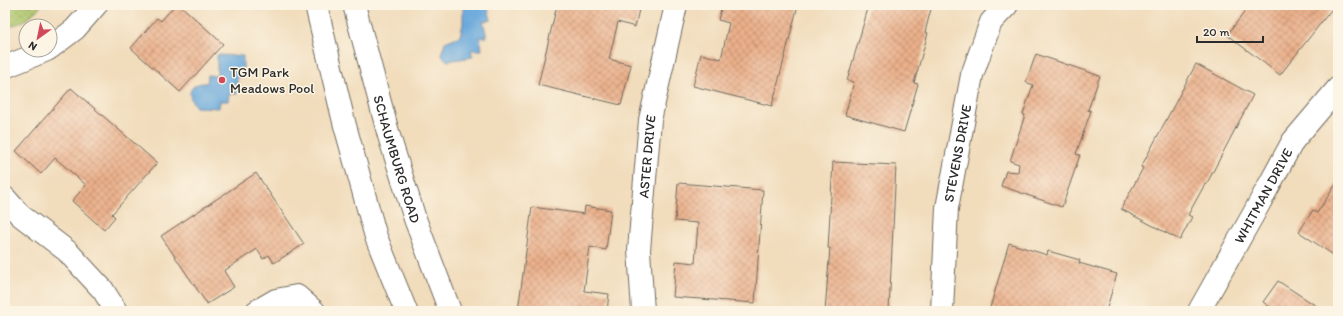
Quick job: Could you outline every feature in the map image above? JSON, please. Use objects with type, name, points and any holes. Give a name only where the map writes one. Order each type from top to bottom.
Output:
[{"type":"street","points":[[58,42],[75,29],[96,5]]},
{"type":"street","points":[[316,5],[344,122],[376,237],[406,311]]},
{"type":"street","name":"SCHAUMBURG ROAD","points":[[354,5],[389,136],[415,219],[450,311]]},
{"type":"street","name":"ASTER DRIVE","points":[[643,311],[639,250],[650,120],[676,5]]},
{"type":"street","name":"STEVENS DRIVE","points":[[942,311],[947,208],[972,75],[991,22],[1007,5]]},
{"type":"street","points":[[5,67],[27,58]]},
{"type":"street","name":"WHITMAN DRIVE","points":[[1199,311],[1293,141],[1338,88]]},
{"type":"street","points":[[5,198],[20,215],[67,251],[103,290],[116,311]]},
{"type":"street","points":[[257,311],[276,300],[296,296],[314,311]]},
{"type":"green space","points":[[5,5],[42,5],[28,18],[18,18],[18,23],[5,29]]},
{"type":"water","points":[[487,5],[491,20],[483,21],[487,37],[480,37],[482,50],[471,50],[473,57],[447,61],[441,54],[445,42],[460,36],[463,24],[463,7]]},
{"type":"water","name":"TGM Park Meadows Pool","points":[[217,55],[243,56],[243,77],[237,77],[237,94],[229,94],[228,101],[220,101],[219,108],[196,107],[191,98],[191,90],[197,84],[207,83],[208,75],[217,76]]},
{"type":"building","points":[[175,5],[180,5],[223,44],[180,92],[131,48],[157,18],[161,21]]},
{"type":"building","points":[[557,5],[640,5],[635,27],[618,22],[609,59],[631,65],[621,105],[538,85]]},
{"type":"building","points":[[722,5],[798,5],[772,106],[693,86],[701,54],[721,59],[729,23],[718,20]]},
{"type":"building","points":[[869,5],[932,5],[925,32],[928,33],[914,83],[918,84],[904,132],[845,115],[854,82],[847,81]]},
{"type":"building","points":[[1250,5],[1335,5],[1280,75],[1227,35]]},
{"type":"building","points":[[1036,54],[1100,76],[1088,110],[1091,111],[1076,154],[1080,155],[1062,207],[1001,186],[1006,171],[1018,172],[1019,164],[1010,161],[1033,85],[1026,82]]},
{"type":"building","points":[[1196,64],[1253,95],[1206,185],[1205,184],[1188,215],[1192,217],[1180,240],[1121,209],[1143,168],[1141,167]]},
{"type":"building","points":[[71,88],[157,163],[112,214],[115,217],[104,230],[72,201],[86,185],[55,158],[41,174],[16,151]]},
{"type":"building","points":[[833,162],[896,165],[889,311],[825,311],[830,248],[828,248]]},
{"type":"building","points":[[256,173],[304,244],[274,263],[269,255],[263,259],[257,249],[224,271],[234,287],[207,304],[161,236]]},
{"type":"building","points":[[1338,181],[1338,258],[1299,232],[1313,210],[1317,213]]},
{"type":"building","points":[[678,183],[763,190],[755,303],[673,297],[676,261],[695,263],[698,223],[675,221]]},
{"type":"building","points":[[585,206],[611,210],[606,250],[590,247],[584,291],[609,294],[607,311],[518,311],[532,207],[584,214]]},
{"type":"building","points":[[1009,243],[1047,255],[1048,251],[1080,260],[1079,263],[1117,274],[1106,311],[1000,311],[990,308]]},
{"type":"building","points":[[1278,281],[1324,311],[1276,311],[1263,302]]},
{"type":"place","name":"TGM Park Meadows Pool","points":[[222,80]]}]
